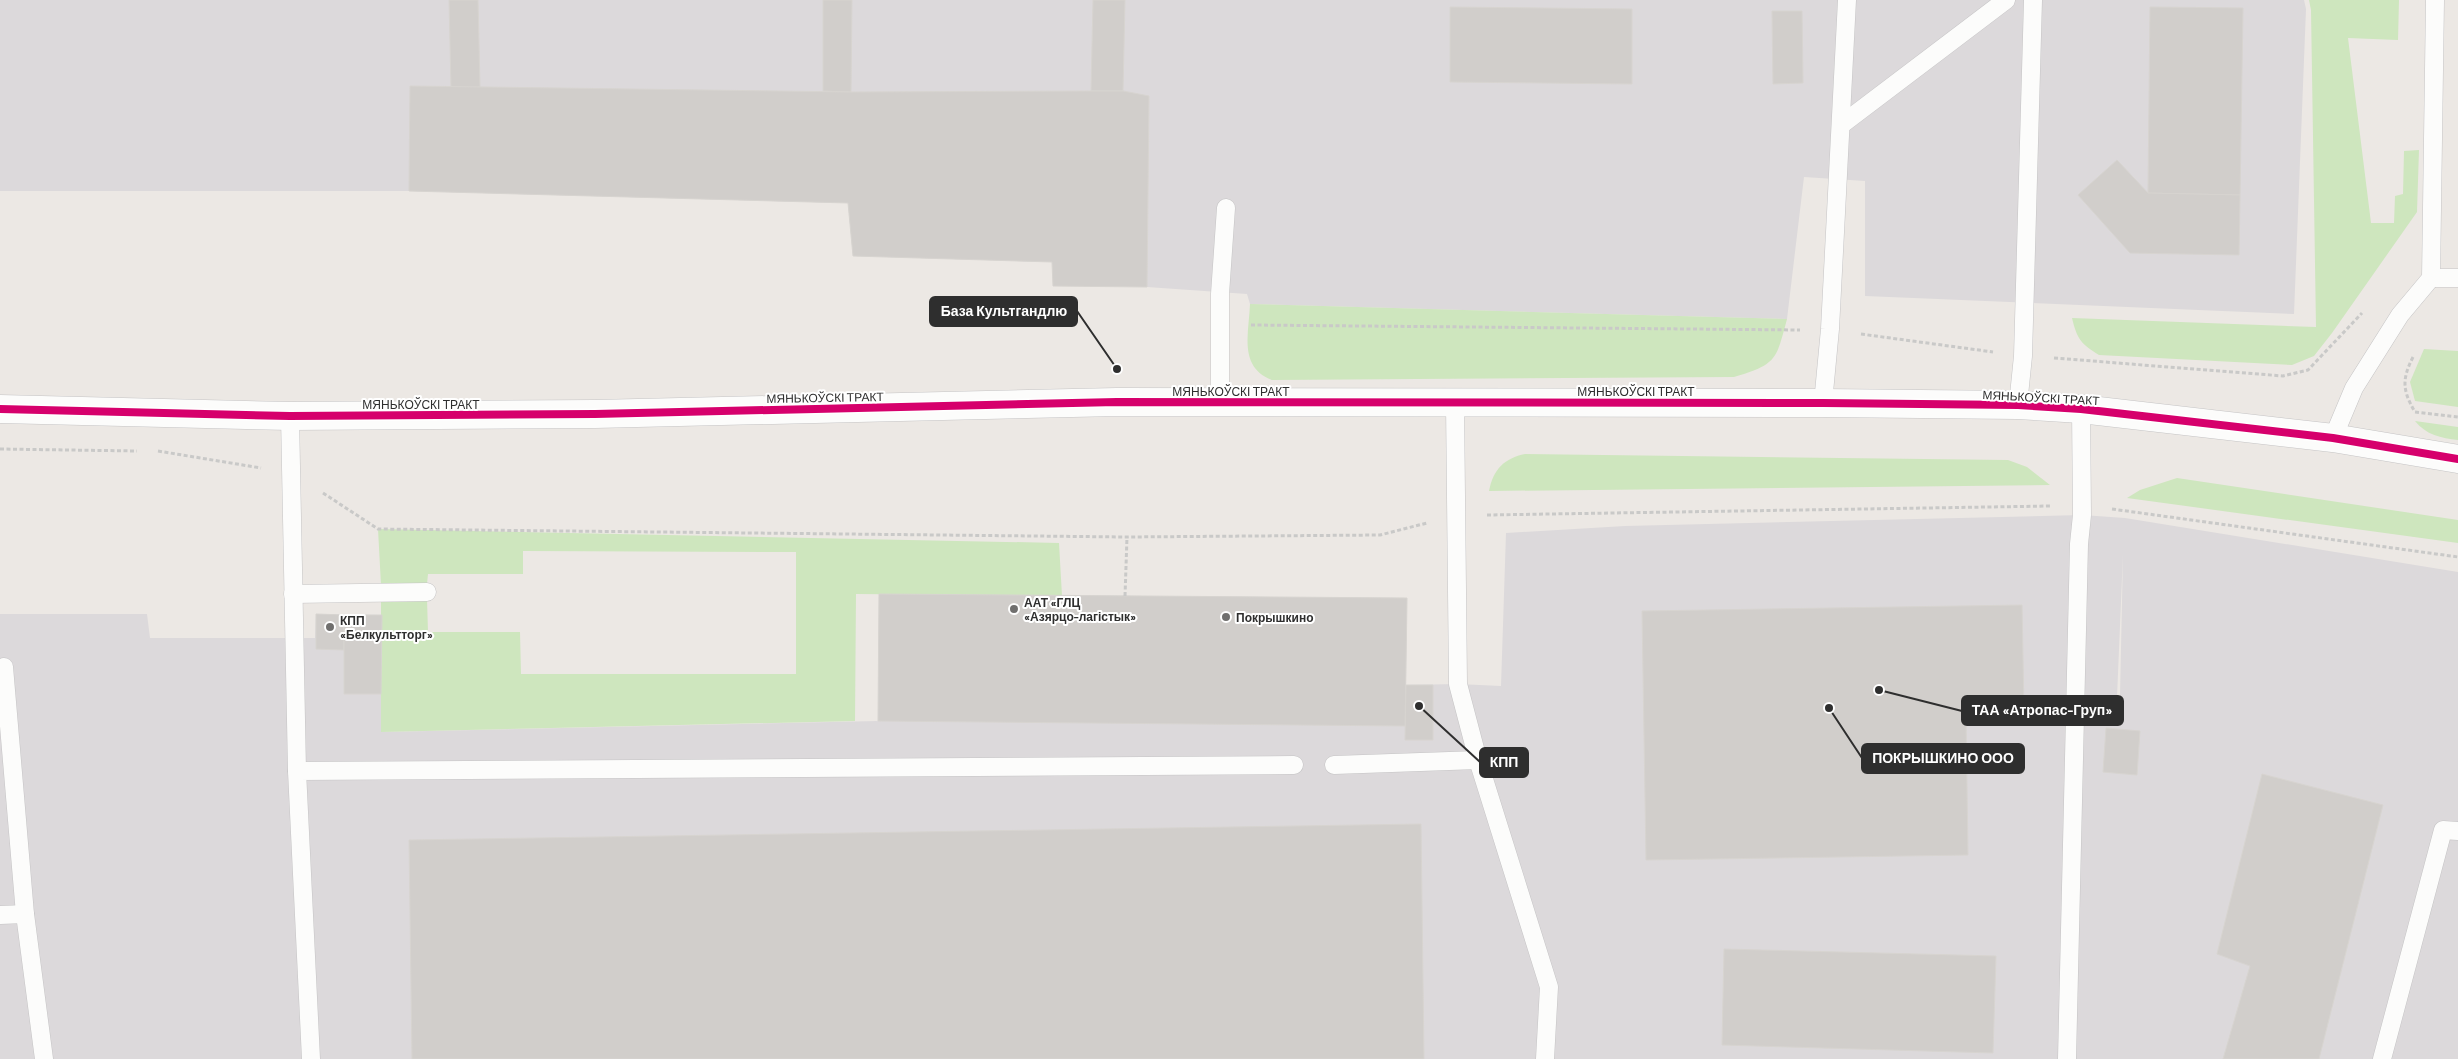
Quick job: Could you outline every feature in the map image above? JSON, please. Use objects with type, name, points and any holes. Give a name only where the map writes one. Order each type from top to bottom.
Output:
[{"type":"street","name":"МЯНЬКОЎСКІ ТРАКТ","points":[[0,409],[290,416],[595,414],[1107,402],[2018,405],[2081,409],[2332,438],[2458,459]]},
{"type":"lane","points":[[1822,403],[1830,329],[1847,0]]},
{"type":"lane","points":[[1841,125],[2006,0]]},
{"type":"lane","points":[[2018,405],[2023,356],[2033,0]]},
{"type":"lane","points":[[2332,438],[2354,388],[2400,315],[2430,278],[2435,0]]},
{"type":"lane","points":[[1220,402],[1220,294],[1226,208]]},
{"type":"lane","points":[[2430,278],[2458,278]]},
{"type":"lane","points":[[1454,403],[1458,684],[1478,760],[1549,987],[1545,1059]]},
{"type":"lane","points":[[2067,1059],[2082,505],[2081,409]]},
{"type":"lane","points":[[290,416],[297,772],[311,1059]]},
{"type":"lane","points":[[294,594],[427,592]]},
{"type":"lane","points":[[4,667],[25,914],[44,1059]]},
{"type":"lane","points":[[1334,765],[1478,760]]},
{"type":"lane","points":[[297,772],[1294,765]]},
{"type":"lane","points":[[2382,1059],[2443,830],[2458,831]]},
{"type":"lane","points":[[0,916],[25,914]]},
{"type":"path","points":[[2414,356],[2405,372],[2405,395],[2415,412],[2458,417]]},
{"type":"path","points":[[0,449],[138,451]]},
{"type":"path","points":[[148,451],[291,472],[378,529],[1127,537],[1380,535],[1457,516],[2082,505],[2458,557]]},
{"type":"path","points":[[1125,596],[1127,537]]},
{"type":"shaded area","points":[[0,0],[2304,0],[2306,9],[2294,314],[1865,296],[1865,181],[1804,177],[1787,319],[1250,304],[1247,294],[1147,287],[1052,262],[853,256],[848,203],[409,191],[0,191]]},
{"type":"shaded area","points":[[2082,515],[2125,518],[2458,572],[2458,1059],[0,1059],[0,614],[147,614],[150,638],[315,638],[316,614],[382,615],[382,732],[878,721],[879,594],[1407,598],[1406,685],[1458,684],[1501,686],[1506,533],[1625,526]],"holes":[[[2123,554],[2120,696],[2117,697]]]},
{"type":"green space","points":[[2309,0],[2399,0],[2398,40],[2348,38],[2371,223],[2394,223],[2395,196],[2403,194],[2404,151],[2419,150],[2417,212],[2314,356],[2292,365],[2099,355],[2088,348],[2081,340],[2072,318],[2316,327],[2311,10]]},
{"type":"green space","points":[[1250,304],[1787,319],[1777,352],[1767,364],[1734,377],[1272,380],[1261,374],[1254,367],[1250,358],[1248,337]]},
{"type":"green space","points":[[2424,349],[2458,351],[2458,407],[2415,401],[2410,382]]},
{"type":"green space","points":[[2415,421],[2458,427],[2458,440],[2434,435],[2424,430]]},
{"type":"green space","points":[[1525,454],[2008,460],[2027,467],[2050,485],[1489,491],[1494,476],[1501,466],[1512,458]]},
{"type":"green space","points":[[2177,478],[2458,520],[2458,543],[2127,498],[2140,490]]},
{"type":"green space","points":[[378,529],[1059,543],[1062,596],[856,594],[855,721],[381,732],[381,601],[427,599],[428,632],[520,632],[521,674],[796,674],[796,552],[523,551],[523,574],[428,574],[427,584],[381,585]]},
{"type":"building","points":[[449,0],[478,0],[480,87],[451,88]]},
{"type":"building","points":[[823,0],[852,0],[851,92],[823,91]]},
{"type":"building","points":[[1093,0],[1125,0],[1123,91],[1091,91]]},
{"type":"building","points":[[1450,7],[1632,9],[1632,84],[1450,82]]},
{"type":"building","points":[[2150,7],[2243,8],[2240,195],[2148,193]]},
{"type":"building","points":[[1772,11],[1802,11],[1803,83],[1773,84]]},
{"type":"building","points":[[410,86],[851,92],[1123,91],[1149,96],[1147,287],[1053,286],[1052,262],[853,256],[848,203],[409,191]]},
{"type":"building","points":[[2117,160],[2148,193],[2240,195],[2239,255],[2130,253],[2078,195]]},
{"type":"building","points":[[879,594],[1407,598],[1405,726],[878,721]]},
{"type":"building","points":[[2022,605],[2024,715],[1966,716],[1968,855],[1646,860],[1642,611]]},
{"type":"building","name":"КПП «Белкультторг»","points":[[316,614],[344,615],[344,650],[316,649]]},
{"type":"building","points":[[344,615],[382,615],[381,694],[344,694]]},
{"type":"building","points":[[1406,685],[1433,685],[1433,740],[1405,740]]},
{"type":"building","points":[[2106,728],[2140,731],[2137,775],[2103,772]]},
{"type":"building","points":[[2262,774],[2383,805],[2319,1059],[2223,1059],[2250,966],[2217,954]]},
{"type":"building","points":[[1421,824],[1424,1059],[412,1059],[409,840]]},
{"type":"building","points":[[1724,949],[1996,956],[1993,1053],[1722,1045]]},
{"type":"cycle path","points":[[0,409],[290,416],[595,414],[1117,402],[2018,405],[2081,409],[2333,438],[2458,459]]},
{"type":"place","name":"База Культгандлю","points":[[1117,369]]},
{"type":"place","name":"ААТ «ГЛЦ «Азярцо-лагістык»","points":[[1014,609]]},
{"type":"place","name":"Покрышкино","points":[[1226,617]]},
{"type":"place","name":"КПП «Белкультторг»","points":[[330,627]]},
{"type":"place","name":"ТАА «Атропас-Груп»","points":[[1879,690]]},
{"type":"place","name":"КПП","points":[[1419,706]]},
{"type":"place","name":"ПОКРЫШКИНО ООО","points":[[1829,708]]}]
